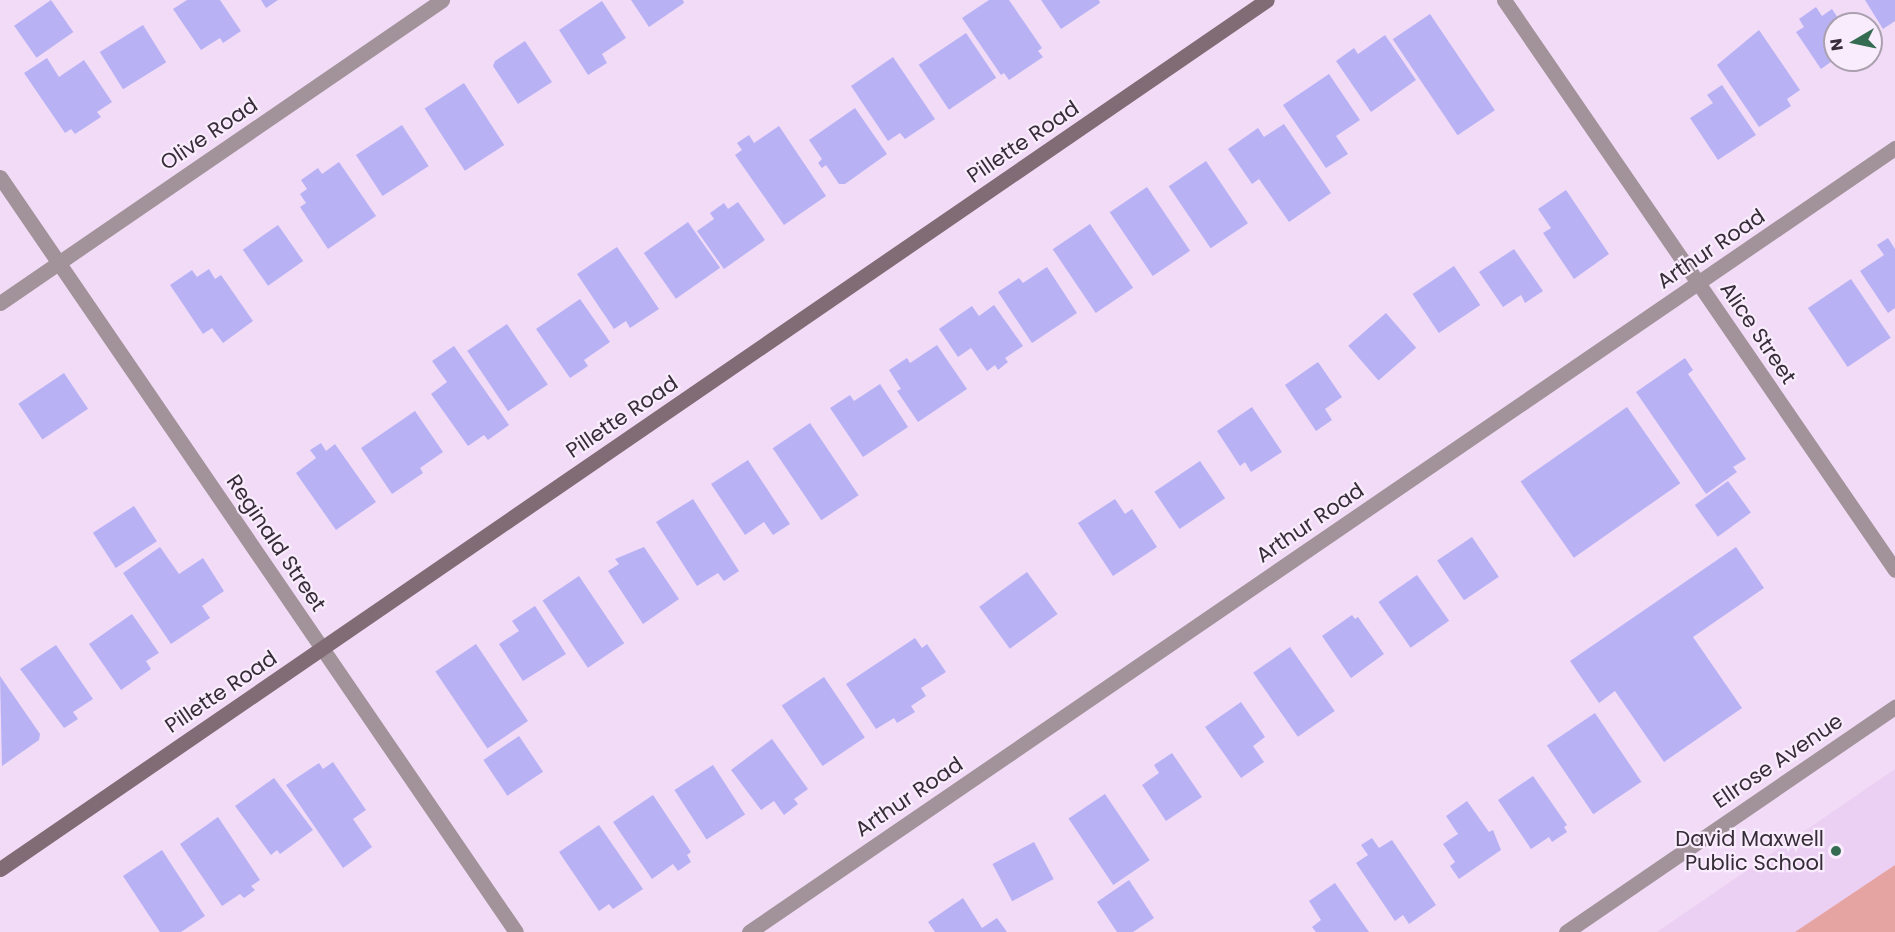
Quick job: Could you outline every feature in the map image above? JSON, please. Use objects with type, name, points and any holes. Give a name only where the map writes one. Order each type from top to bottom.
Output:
[{"type":"street","name":"Olive Road","points":[[0,303],[442,0]]},
{"type":"street","name":"Pillette Road","points":[[0,869],[1267,0]]},
{"type":"street","name":"Alice Street","points":[[1504,0],[1895,570]]},
{"type":"street","name":"Arthur Road","points":[[748,932],[1895,148]]},
{"type":"street","name":"Reginald Street","points":[[0,177],[516,932]]},
{"type":"street","name":"Ellrose Avenue","points":[[1566,932],[1895,707]]},
{"type":"shaded area","name":"David Maxwell Public School","points":[[1895,769],[1895,932],[1657,932]]},
{"type":"shaded area","points":[[1895,865],[1895,932],[1795,932]]},
{"type":"building","points":[[51,0],[73,32],[37,58],[14,26]]},
{"type":"building","points":[[187,0],[220,0],[241,31],[223,43],[220,38],[201,50],[173,9]]},
{"type":"building","points":[[261,0],[278,0],[266,8]]},
{"type":"building","points":[[631,0],[683,0],[684,3],[649,27]]},
{"type":"building","points":[[989,0],[1009,0],[1042,48],[1038,51],[1043,57],[1009,80],[1004,73],[1001,75],[962,18]]},
{"type":"building","points":[[1041,0],[1099,0],[1100,3],[1061,29]]},
{"type":"building","points":[[1865,0],[1895,0],[1895,21],[1883,29],[1883,12],[1872,12]]},
{"type":"building","points":[[602,1],[626,38],[602,54],[607,63],[588,75],[559,30]]},
{"type":"building","points":[[1816,7],[1823,15],[1823,68],[1821,69],[1796,32],[1804,27],[1799,19]]},
{"type":"building","points":[[1430,14],[1495,110],[1458,135],[1393,39]]},
{"type":"building","points":[[143,25],[166,62],[123,89],[100,52]]},
{"type":"building","points":[[1759,30],[1800,90],[1787,99],[1791,106],[1759,127],[1717,65]]},
{"type":"building","points":[[966,33],[996,78],[949,110],[919,65]]},
{"type":"building","points":[[1385,35],[1416,80],[1371,112],[1336,61],[1354,48],[1358,54]]},
{"type":"building","points":[[525,41],[552,82],[518,104],[493,66],[495,61]]},
{"type":"building","points":[[893,57],[935,119],[905,139],[900,133],[888,141],[851,86]]},
{"type":"building","points":[[47,58],[59,77],[84,60],[112,102],[97,112],[101,117],[75,134],[71,129],[65,133],[24,73]]},
{"type":"building","points":[[1329,74],[1360,120],[1336,136],[1348,154],[1326,168],[1283,105]]},
{"type":"building","points":[[464,83],[504,145],[465,171],[425,109]]},
{"type":"building","points":[[1722,85],[1756,135],[1718,160],[1690,118],[1713,103],[1707,95]]},
{"type":"building","points":[[855,108],[887,154],[845,184],[839,184],[826,165],[822,168],[818,163],[822,159],[809,140]]},
{"type":"building","points":[[1284,124],[1331,193],[1289,222],[1259,179],[1252,184],[1228,149],[1258,128],[1264,137]]},
{"type":"building","points":[[402,125],[429,166],[383,196],[356,155]]},
{"type":"building","points":[[779,126],[826,196],[784,225],[735,155],[742,150],[737,143],[749,135],[754,143]]},
{"type":"building","points":[[1206,161],[1248,223],[1211,248],[1169,186]]},
{"type":"building","points":[[339,162],[376,216],[328,249],[300,207],[306,203],[300,194],[307,189],[301,180],[318,168],[322,174]]},
{"type":"building","points":[[1147,187],[1190,251],[1153,276],[1110,212]]},
{"type":"building","points":[[1566,190],[1609,254],[1574,279],[1543,233],[1551,228],[1538,209]]},
{"type":"building","points":[[738,202],[765,240],[724,269],[697,231],[714,219],[710,213],[724,203],[728,209]]},
{"type":"building","points":[[688,222],[720,268],[676,299],[644,253]]},
{"type":"building","points":[[1090,224],[1133,288],[1096,313],[1053,249]]},
{"type":"building","points":[[278,225],[303,261],[268,286],[243,250]]},
{"type":"building","points":[[1888,238],[1895,249],[1895,308],[1888,313],[1860,271],[1884,255],[1877,245]]},
{"type":"building","points":[[617,247],[659,309],[630,328],[626,321],[614,329],[577,274]]},
{"type":"building","points":[[1514,249],[1543,291],[1525,303],[1521,295],[1503,307],[1479,272]]},
{"type":"building","points":[[1454,266],[1480,305],[1439,333],[1413,294]]},
{"type":"building","points":[[1047,267],[1077,313],[1032,343],[998,292],[1019,278],[1023,283]]},
{"type":"building","points":[[209,269],[215,279],[221,275],[253,321],[223,343],[212,328],[203,334],[170,285],[192,270],[197,277]]},
{"type":"building","points":[[1851,279],[1891,338],[1848,367],[1808,308]]},
{"type":"building","points":[[580,299],[610,342],[584,360],[588,366],[570,378],[536,329]]},
{"type":"building","points":[[994,305],[1023,346],[1005,358],[1008,362],[998,370],[995,365],[987,371],[971,348],[958,357],[939,329],[972,306],[979,316]]},
{"type":"building","points":[[1386,313],[1416,348],[1378,381],[1348,346]]},
{"type":"building","points":[[507,324],[548,385],[508,411],[467,351]]},
{"type":"building","points":[[937,345],[967,389],[918,422],[897,391],[901,389],[889,370],[907,358],[910,363]]},
{"type":"building","points":[[454,346],[509,425],[488,440],[484,435],[468,446],[431,394],[447,382],[432,361]]},
{"type":"building","points":[[1685,358],[1693,370],[1688,374],[1746,459],[1733,467],[1737,472],[1706,494],[1636,392]]},
{"type":"building","points":[[1318,362],[1342,397],[1325,409],[1332,420],[1316,431],[1285,385]]},
{"type":"building","points":[[64,373],[88,409],[42,439],[18,404]]},
{"type":"building","points":[[880,384],[908,427],[863,457],[830,408],[850,395],[854,401]]},
{"type":"building","points":[[1252,407],[1282,452],[1251,472],[1245,462],[1240,466],[1217,431]]},
{"type":"building","points":[[1627,407],[1680,483],[1574,558],[1521,482]]},
{"type":"building","points":[[415,411],[443,452],[420,468],[423,473],[392,494],[361,448]]},
{"type":"building","points":[[810,423],[859,495],[821,520],[773,448]]},
{"type":"building","points":[[321,443],[326,451],[335,444],[376,502],[336,530],[296,473],[316,458],[310,450]]},
{"type":"building","points":[[748,460],[790,524],[773,535],[764,522],[745,535],[711,484]]},
{"type":"building","points":[[1200,461],[1225,498],[1180,529],[1154,492]]},
{"type":"building","points":[[1728,481],[1751,513],[1718,537],[1695,505]]},
{"type":"building","points":[[693,499],[739,571],[724,581],[718,573],[697,586],[656,522]]},
{"type":"building","points":[[1115,499],[1125,514],[1132,509],[1157,547],[1113,576],[1078,523]]},
{"type":"building","points":[[134,506],[157,541],[116,568],[93,533]]},
{"type":"building","points":[[1472,537],[1499,577],[1464,600],[1437,560]]},
{"type":"building","points":[[160,547],[179,574],[203,558],[224,591],[202,606],[210,618],[171,644],[123,573]]},
{"type":"building","points":[[644,547],[679,599],[643,624],[608,571],[619,564],[615,559]]},
{"type":"building","points":[[1736,547],[1764,588],[1693,637],[1742,708],[1664,762],[1615,691],[1599,703],[1570,661]]},
{"type":"building","points":[[1027,572],[1058,614],[1010,649],[979,607]]},
{"type":"building","points":[[1417,575],[1449,621],[1411,648],[1378,602]]},
{"type":"building","points":[[579,576],[624,643],[588,668],[543,601]]},
{"type":"building","points":[[535,606],[566,654],[523,681],[499,644],[519,631],[512,621]]},
{"type":"building","points":[[132,614],[159,653],[146,661],[151,669],[121,690],[89,644]]},
{"type":"building","points":[[1352,615],[1355,619],[1358,617],[1384,654],[1351,678],[1322,636]]},
{"type":"building","points":[[915,638],[922,648],[927,644],[946,672],[921,688],[926,696],[911,706],[915,712],[897,723],[894,718],[876,729],[846,684]]},
{"type":"building","points":[[476,644],[528,721],[487,749],[435,671]]},
{"type":"building","points":[[56,645],[93,699],[73,712],[78,719],[64,728],[20,669]]},
{"type":"building","points":[[1290,647],[1335,711],[1298,737],[1253,673]]},
{"type":"building","points":[[0,676],[40,734],[39,740],[2,766]]},
{"type":"building","points":[[824,677],[865,738],[823,766],[782,706]]},
{"type":"building","points":[[1241,702],[1265,737],[1253,746],[1264,762],[1241,778],[1205,727]]},
{"type":"building","points":[[1595,713],[1641,782],[1593,814],[1547,745]]},
{"type":"building","points":[[519,736],[543,772],[507,796],[483,760]]},
{"type":"building","points":[[772,739],[808,789],[794,799],[798,804],[784,815],[774,801],[761,810],[731,770]]},
{"type":"building","points":[[1172,753],[1202,797],[1166,821],[1142,785],[1159,773],[1154,765]]},
{"type":"building","points":[[333,762],[366,810],[353,819],[372,847],[343,868],[286,785],[319,763],[323,769]]},
{"type":"building","points":[[713,765],[745,814],[707,840],[674,790]]},
{"type":"building","points":[[1533,776],[1567,825],[1564,827],[1567,832],[1552,842],[1549,837],[1531,849],[1498,800]]},
{"type":"building","points":[[274,778],[313,830],[280,854],[277,850],[271,855],[235,806]]},
{"type":"building","points":[[1105,794],[1150,860],[1113,885],[1069,819]]},
{"type":"building","points":[[653,795],[691,852],[687,855],[691,862],[678,871],[673,864],[652,879],[613,822]]},
{"type":"building","points":[[1467,801],[1489,832],[1493,830],[1501,850],[1459,879],[1450,866],[1455,862],[1443,844],[1458,834],[1446,816]]},
{"type":"building","points":[[218,817],[260,880],[251,886],[255,890],[244,898],[240,894],[222,906],[180,844]]},
{"type":"building","points":[[599,825],[643,889],[613,909],[609,904],[599,911],[559,852]]},
{"type":"building","points":[[1372,838],[1379,848],[1392,840],[1436,905],[1409,924],[1403,915],[1395,921],[1356,863],[1368,855],[1361,845]]},
{"type":"building","points":[[1034,842],[1054,879],[1012,901],[993,864]]},
{"type":"building","points":[[162,850],[205,916],[181,932],[160,932],[123,876]]},
{"type":"building","points":[[1129,880],[1154,918],[1133,932],[1117,932],[1097,902]]},
{"type":"building","points":[[1335,883],[1369,932],[1316,932],[1312,927],[1321,920],[1309,901]]},
{"type":"building","points":[[963,898],[982,928],[997,918],[1007,932],[935,932],[928,922]]},
{"type":"place","name":"David Maxwell Public School","points":[[1836,851]]}]
